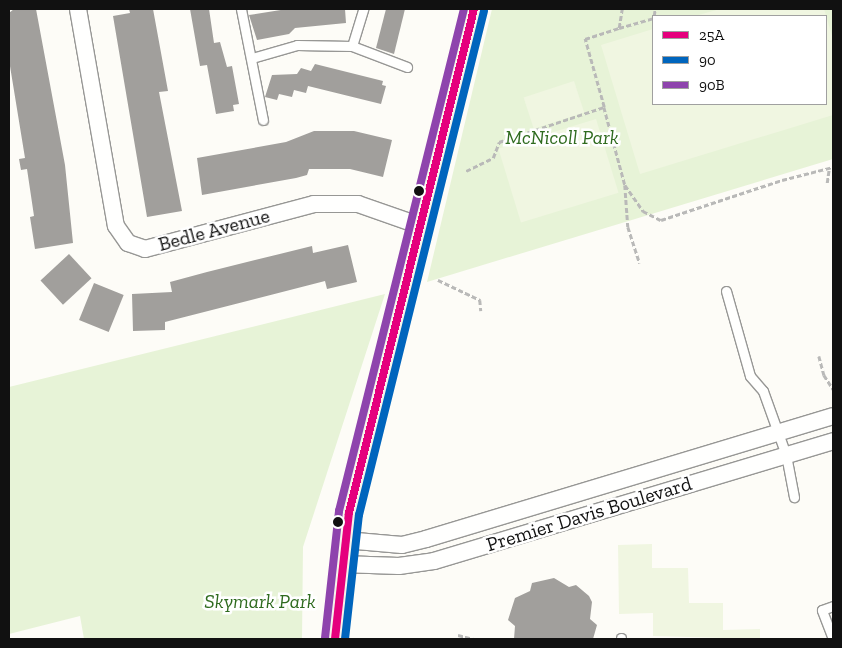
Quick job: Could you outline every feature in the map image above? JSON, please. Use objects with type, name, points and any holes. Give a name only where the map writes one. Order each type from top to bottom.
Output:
[{"type":"main road","points":[[335,639],[341,564],[345,540],[418,225],[474,9]]},
{"type":"street","name":"Bedle Avenue","points":[[78,9],[116,226],[128,243],[145,249],[314,204],[358,204],[418,225]]},
{"type":"street","name":"Premier Davis Boulevard","points":[[345,540],[402,545],[418,541],[833,416]]},
{"type":"street","name":"Premier Davis Boulevard","points":[[341,564],[399,566],[434,561],[833,441]]},
{"type":"lane","points":[[241,9],[263,120]]},
{"type":"lane","points":[[352,46],[362,9]]},
{"type":"lane","points":[[252,58],[297,45],[352,46],[407,67]]},
{"type":"lane","points":[[726,291],[750,376],[764,391],[786,455],[794,497]]},
{"type":"lane","points":[[833,606],[822,610],[833,639]]},
{"type":"path","points":[[619,28],[622,9]]},
{"type":"path","points":[[640,263],[628,227],[625,184],[585,38],[652,18]]},
{"type":"path","points":[[466,171],[493,158],[499,142],[604,106]]},
{"type":"path","points":[[625,184],[643,211],[661,220],[782,180],[833,167]]},
{"type":"path","points":[[827,183],[829,169]]},
{"type":"path","points":[[438,280],[480,300],[481,311]]},
{"type":"path","points":[[819,356],[824,375],[833,389]]},
{"type":"path","points":[[458,635],[474,639]]},
{"type":"green space","name":"McNicoll Park","points":[[492,9],[833,9],[833,159],[427,282]]},
{"type":"green space","points":[[720,9],[824,9],[826,15],[699,15]]},
{"type":"green space","points":[[827,19],[833,39],[833,115],[640,174],[601,45],[652,29],[652,105],[827,105]]},
{"type":"green space","points":[[574,81],[584,112],[534,129],[524,97]]},
{"type":"green space","points":[[596,119],[619,193],[521,222],[498,149]]},
{"type":"green space","name":"Skymark Park","points":[[385,294],[303,547],[302,639],[84,639],[80,616],[9,634],[9,387]]},
{"type":"green space","points":[[652,544],[652,568],[688,568],[689,603],[723,603],[723,630],[760,629],[760,639],[653,636],[653,613],[619,614],[618,545]]},
{"type":"building","points":[[14,9],[36,9],[65,165],[73,243],[35,249],[30,217],[34,216],[27,169],[21,170],[19,159],[25,158],[9,60],[9,13]]},
{"type":"building","points":[[129,9],[153,9],[168,91],[159,92],[182,211],[147,217],[113,16],[130,13]]},
{"type":"building","points":[[190,9],[209,9],[214,43],[220,42],[227,67],[232,66],[239,104],[233,105],[234,111],[216,114],[207,65],[200,66]]},
{"type":"building","points":[[287,9],[345,9],[346,23],[295,28],[289,34],[257,40],[249,15]]},
{"type":"building","points":[[386,9],[405,9],[394,54],[376,48]]},
{"type":"building","points":[[315,64],[383,81],[382,85],[386,86],[381,104],[308,86],[306,93],[294,90],[292,97],[279,94],[277,100],[265,97],[272,75],[297,74],[301,68],[311,71]]},
{"type":"building","points":[[314,131],[354,131],[392,140],[383,177],[350,169],[309,169],[307,175],[296,178],[202,195],[197,158],[286,142]]},
{"type":"building","points":[[348,245],[357,282],[327,289],[325,281],[165,322],[165,330],[133,331],[132,294],[172,292],[170,282],[312,246],[313,253]]},
{"type":"building","points":[[69,254],[92,278],[63,305],[40,281]]},
{"type":"building","points":[[94,283],[124,295],[109,332],[79,320]]},
{"type":"building","points":[[554,578],[569,587],[576,585],[589,596],[592,602],[590,619],[597,625],[593,639],[514,639],[515,626],[508,620],[515,598],[530,591],[532,583]]},
{"type":"transit line","name":"90B","points":[[325,638],[339,511],[464,9]]},
{"type":"transit line","name":"25A","points":[[335,639],[349,513],[474,9]]},
{"type":"transit line","name":"90","points":[[345,639],[359,515],[484,11]]}]
